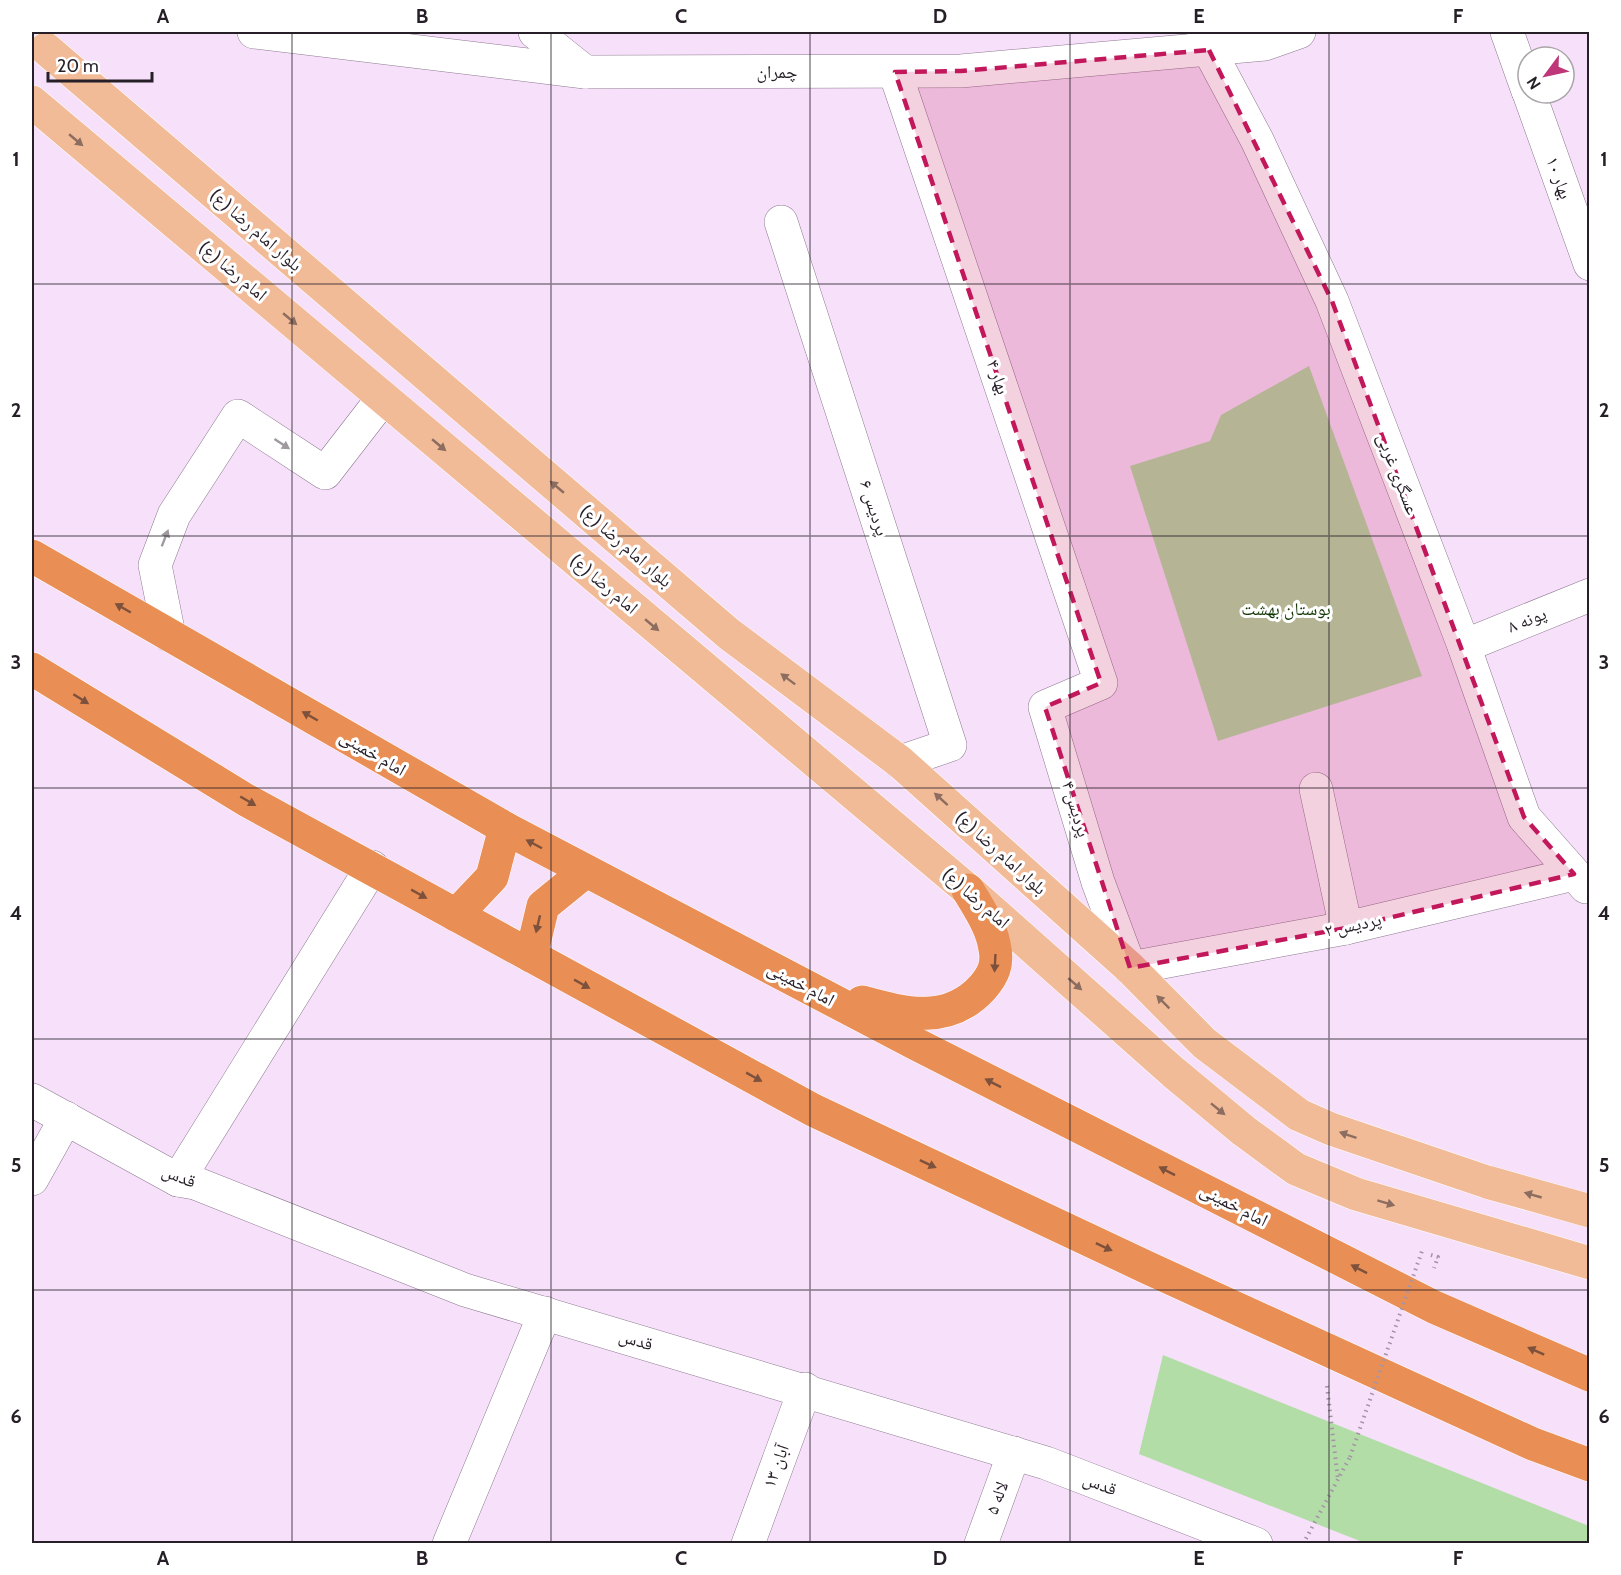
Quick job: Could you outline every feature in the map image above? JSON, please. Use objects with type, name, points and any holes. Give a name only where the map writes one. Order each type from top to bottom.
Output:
[{"type":"highway","name":"امام خمینی","points":[[32,556],[505,828],[586,871],[814,990],[1434,1306],[1590,1375]]},
{"type":"highway","points":[[32,669],[246,800],[813,1110],[1533,1444],[1590,1466]]},
{"type":"highway","points":[[456,915],[492,877],[505,828]]},
{"type":"highway","points":[[531,956],[543,906],[586,871]]},
{"type":"highway","points":[[814,990],[897,1011],[922,1013],[950,1011],[976,995],[994,974],[996,950],[988,925],[968,890]]},
{"type":"main road","points":[[32,88],[40,75],[45,40]]},
{"type":"main road","name":"بلوار امام رضا (ع)","points":[[45,40],[729,634],[900,762],[1130,968],[1204,1043],[1299,1115],[1331,1129],[1488,1182],[1590,1211]]},
{"type":"main road","name":"امام رضا (ع)","points":[[32,102],[968,890],[1173,1072],[1244,1131],[1296,1168],[1356,1194],[1590,1263]]},
{"type":"main road","points":[[1173,1072],[1204,1043]]},
{"type":"street","name":"چمران","points":[[254,32],[585,72],[961,71],[1206,41],[1265,44],[1299,32]]},
{"type":"street","points":[[536,32],[585,72]]},
{"type":"street","name":"بهار ۱۰","points":[[1507,32],[1516,58]]},
{"type":"street","name":"عسگری غربی","points":[[1206,41],[1257,140],[1332,301],[1464,646],[1524,817],[1582,883]]},
{"type":"street","name":"بهار ۴","points":[[896,72],[1101,683]]},
{"type":"street","name":"بهار ۱۰","points":[[1533,105],[1590,264]]},
{"type":"street","name":"پردیس ۶","points":[[781,222],[950,745],[900,762]]},
{"type":"street","points":[[170,636],[155,565],[174,515],[238,416],[325,473],[383,398]]},
{"type":"street","name":"پونه ۸","points":[[1464,646],[1590,595]]},
{"type":"street","name":"پردیس ۴","points":[[1101,683],[1045,707],[1098,882],[1130,968]]},
{"type":"street","points":[[1316,789],[1346,928]]},
{"type":"street","points":[[178,1180],[372,867]]},
{"type":"street","name":"پردیس ۲","points":[[1130,968],[1582,883]]},
{"type":"street","name":"قدس","points":[[32,1100],[178,1180],[206,1187],[465,1290],[805,1389],[1014,1453],[1186,1531],[1256,1544]]},
{"type":"street","points":[[32,1179],[66,1118]]},
{"type":"street","points":[[449,1544],[545,1313]]},
{"type":"street","name":"۱۳ آبان","points":[[748,1544],[805,1389]]},
{"type":"street","name":"لاله ۵","points":[[981,1544],[1014,1453]]},
{"type":"path","points":[[1303,1544],[1350,1457],[1422,1251]]},
{"type":"path","points":[[1322,1347],[1338,1480]]},
{"type":"highlighted area","points":[[1209,50],[1332,301],[1524,817],[1574,874],[1346,928],[1130,968],[1045,707],[1101,683],[895,72],[961,71]]},
{"type":"green space","name":"بوستان بهشت","points":[[1309,366],[1422,676],[1218,741],[1130,466],[1210,441],[1221,415]]},
{"type":"green space","points":[[1163,1355],[1589,1526],[1589,1543],[1365,1543],[1139,1454]]}]
